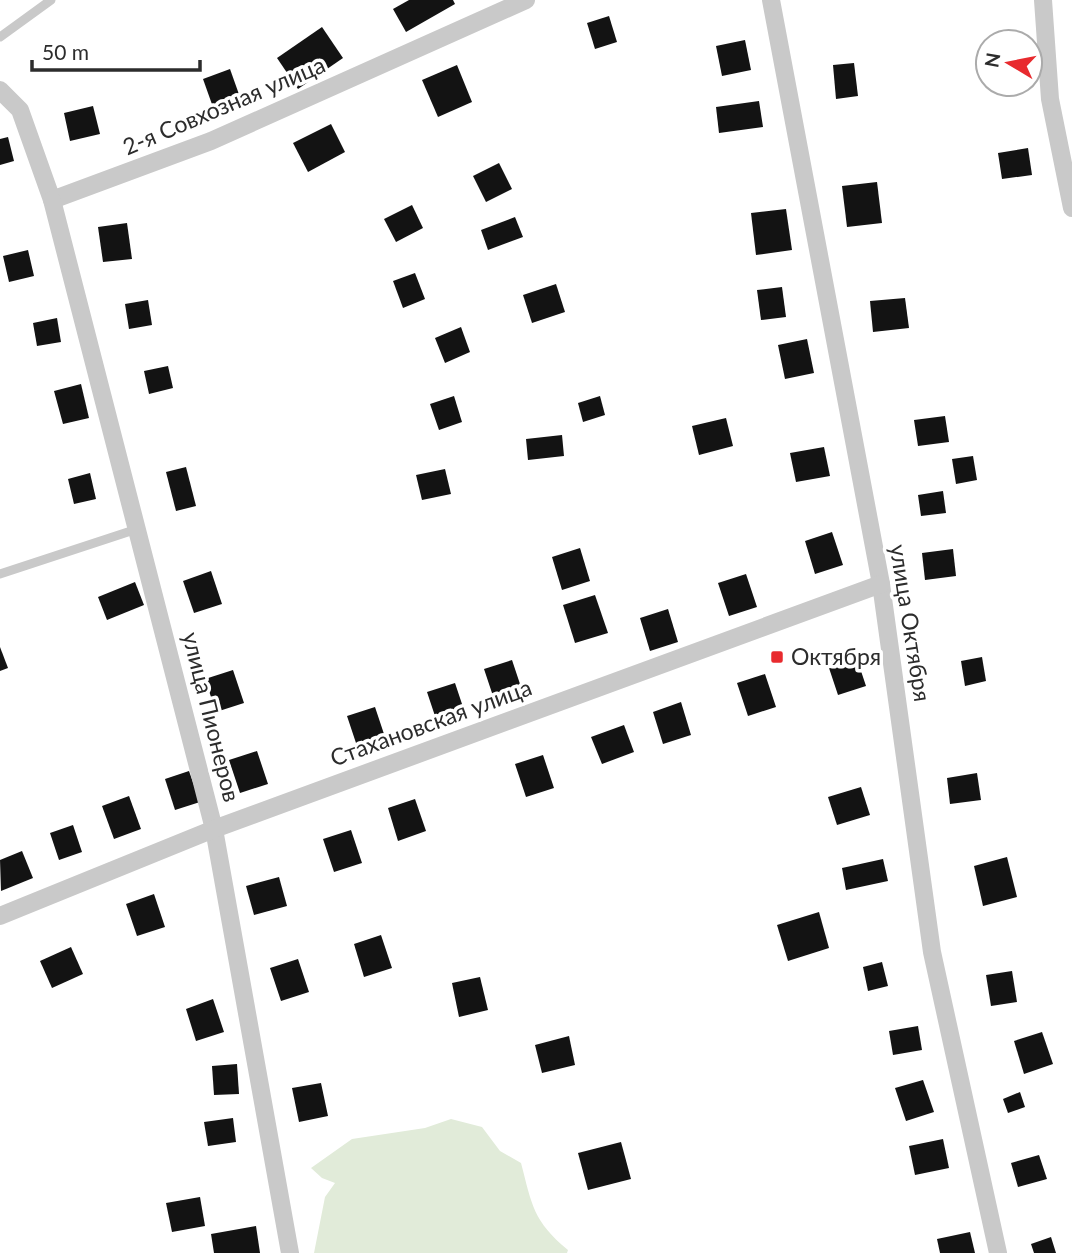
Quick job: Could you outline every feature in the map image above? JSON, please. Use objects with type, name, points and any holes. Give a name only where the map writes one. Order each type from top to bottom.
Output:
[{"type":"street","name":"2-я Совхозная улица","points":[[52,200],[211,141],[526,0]]},
{"type":"street","name":"улица Октября","points":[[771,0],[881,584],[932,952],[998,1253]]},
{"type":"street","points":[[1043,0],[1050,99],[1072,208]]},
{"type":"street","points":[[0,90],[20,110],[52,200]]},
{"type":"street","name":"улица Пионеров","points":[[52,200],[214,829],[290,1253]]},
{"type":"street","name":"Стахановская улица","points":[[0,916],[214,829],[881,584]]},
{"type":"lane","points":[[0,37],[51,0]]},
{"type":"lane","points":[[0,574],[138,528]]},
{"type":"green space","points":[[451,1119],[482,1127],[500,1151],[521,1163],[528,1190],[541,1221],[568,1250],[567,1253],[314,1253],[325,1197],[335,1183],[322,1178],[311,1168],[352,1139],[425,1128]]},
{"type":"building","points":[[409,0],[453,0],[455,4],[406,32],[393,9]]},
{"type":"building","points":[[609,16],[617,42],[595,49],[587,23]]},
{"type":"building","points":[[322,27],[343,58],[298,89],[277,58]]},
{"type":"building","points":[[745,40],[751,70],[722,76],[716,46]]},
{"type":"building","points":[[854,63],[858,96],[836,99],[833,65]]},
{"type":"building","points":[[457,65],[472,102],[438,117],[422,80]]},
{"type":"building","points":[[230,69],[241,100],[214,110],[203,79]]},
{"type":"building","points":[[759,101],[763,127],[719,133],[716,107]]},
{"type":"building","points":[[93,106],[100,134],[70,141],[64,113]]},
{"type":"building","points":[[331,124],[345,152],[308,172],[293,143]]},
{"type":"building","points":[[8,137],[14,161],[0,165],[0,139]]},
{"type":"building","points":[[1028,148],[1032,175],[1002,179],[998,153]]},
{"type":"building","points":[[499,163],[512,189],[486,202],[473,176]]},
{"type":"building","points":[[877,182],[882,223],[847,227],[842,186]]},
{"type":"building","points":[[412,205],[423,228],[396,242],[384,219]]},
{"type":"building","points":[[786,209],[792,250],[756,255],[751,213]]},
{"type":"building","points":[[515,217],[523,237],[488,250],[481,230]]},
{"type":"building","points":[[127,223],[132,259],[103,262],[98,227]]},
{"type":"building","points":[[28,250],[34,276],[9,282],[3,256]]},
{"type":"building","points":[[415,273],[425,299],[403,308],[393,281]]},
{"type":"building","points":[[556,284],[565,312],[532,323],[523,295]]},
{"type":"building","points":[[782,287],[786,317],[761,320],[757,290]]},
{"type":"building","points":[[905,298],[909,328],[873,332],[870,301]]},
{"type":"building","points":[[148,300],[152,325],[129,329],[125,304]]},
{"type":"building","points":[[57,318],[61,342],[37,346],[33,323]]},
{"type":"building","points":[[461,327],[470,352],[445,363],[435,338]]},
{"type":"building","points":[[807,339],[814,373],[785,379],[778,345]]},
{"type":"building","points":[[168,366],[173,388],[149,394],[144,371]]},
{"type":"building","points":[[81,384],[89,418],[63,424],[54,391]]},
{"type":"building","points":[[454,396],[462,422],[439,430],[430,404]]},
{"type":"building","points":[[600,396],[605,415],[583,422],[578,403]]},
{"type":"building","points":[[945,416],[949,442],[918,446],[914,420]]},
{"type":"building","points":[[726,418],[733,446],[699,455],[692,426]]},
{"type":"building","points":[[562,435],[564,456],[528,460],[526,439]]},
{"type":"building","points":[[824,447],[830,476],[796,482],[790,453]]},
{"type":"building","points":[[973,456],[977,480],[956,484],[952,459]]},
{"type":"building","points":[[186,467],[196,506],[176,511],[166,472]]},
{"type":"building","points":[[445,469],[451,494],[422,500],[416,475]]},
{"type":"building","points":[[90,473],[96,499],[74,504],[68,479]]},
{"type":"building","points":[[943,491],[946,513],[921,516],[918,495]]},
{"type":"building","points":[[832,532],[843,565],[815,574],[805,541]]},
{"type":"building","points":[[580,548],[590,581],[562,590],[552,557]]},
{"type":"building","points":[[953,549],[956,576],[925,580],[922,553]]},
{"type":"building","points":[[211,571],[222,604],[194,613],[183,581]]},
{"type":"building","points":[[746,574],[757,607],[729,616],[718,583]]},
{"type":"building","points":[[135,582],[144,605],[107,620],[98,597]]},
{"type":"building","points":[[595,595],[608,633],[575,643],[563,605]]},
{"type":"building","points":[[668,609],[678,642],[650,651],[640,618]]},
{"type":"building","points":[[0,647],[8,668],[0,671]]},
{"type":"building","points":[[855,653],[866,686],[838,695],[827,662]]},
{"type":"building","points":[[982,657],[986,681],[965,686],[961,661]]},
{"type":"building","points":[[512,660],[523,693],[495,702],[484,669]]},
{"type":"building","points":[[233,670],[244,703],[216,712],[205,679]]},
{"type":"building","points":[[765,674],[776,707],[748,716],[737,683]]},
{"type":"building","points":[[455,683],[466,716],[438,725],[427,692]]},
{"type":"building","points":[[681,702],[691,735],[663,744],[653,712]]},
{"type":"building","points":[[375,707],[386,740],[358,749],[347,716]]},
{"type":"building","points":[[624,725],[634,752],[602,764],[591,737]]},
{"type":"building","points":[[257,751],[268,784],[240,793],[229,760]]},
{"type":"building","points":[[543,755],[554,788],[526,797],[515,764]]},
{"type":"building","points":[[189,771],[200,802],[175,810],[165,779]]},
{"type":"building","points":[[977,773],[981,800],[950,804],[947,778]]},
{"type":"building","points":[[861,787],[870,815],[837,825],[828,797]]},
{"type":"building","points":[[129,796],[141,829],[114,839],[102,806]]},
{"type":"building","points":[[415,799],[426,831],[398,841],[388,808]]},
{"type":"building","points":[[73,825],[82,852],[59,860],[50,833]]},
{"type":"building","points":[[351,830],[362,863],[334,872],[323,839]]},
{"type":"building","points":[[22,851],[33,878],[1,891],[0,860]]},
{"type":"building","points":[[1007,857],[1017,897],[983,906],[974,866]]},
{"type":"building","points":[[883,859],[888,881],[846,890],[842,868]]},
{"type":"building","points":[[279,877],[287,906],[254,915],[246,886]]},
{"type":"building","points":[[154,894],[165,927],[137,936],[126,904]]},
{"type":"building","points":[[819,912],[829,948],[788,961],[777,925]]},
{"type":"building","points":[[381,935],[392,968],[364,977],[354,944]]},
{"type":"building","points":[[71,947],[83,974],[52,988],[40,961]]},
{"type":"building","points":[[298,959],[309,992],[281,1001],[270,968]]},
{"type":"building","points":[[882,962],[888,986],[868,991],[863,967]]},
{"type":"building","points":[[1012,971],[1017,1002],[991,1006],[986,975]]},
{"type":"building","points":[[480,977],[488,1010],[459,1017],[452,983]]},
{"type":"building","points":[[213,999],[224,1032],[196,1041],[186,1009]]},
{"type":"building","points":[[918,1026],[922,1050],[893,1055],[889,1031]]},
{"type":"building","points":[[1042,1032],[1053,1064],[1024,1074],[1014,1041]]},
{"type":"building","points":[[569,1036],[575,1065],[542,1073],[535,1045]]},
{"type":"building","points":[[237,1064],[239,1094],[214,1095],[212,1066]]},
{"type":"building","points":[[923,1080],[934,1112],[906,1121],[895,1088]]},
{"type":"building","points":[[321,1083],[328,1116],[299,1122],[292,1088]]},
{"type":"building","points":[[1020,1092],[1025,1107],[1008,1113],[1003,1099]]},
{"type":"building","points":[[233,1118],[236,1142],[208,1146],[204,1122]]},
{"type":"building","points":[[943,1139],[949,1168],[915,1175],[909,1146]]},
{"type":"building","points":[[621,1142],[631,1179],[588,1190],[578,1153]]},
{"type":"building","points":[[1039,1155],[1047,1179],[1018,1187],[1011,1163]]},
{"type":"building","points":[[200,1197],[205,1226],[172,1232],[166,1203]]},
{"type":"building","points":[[256,1226],[260,1253],[214,1253],[211,1234]]},
{"type":"building","points":[[970,1232],[975,1253],[940,1253],[937,1239]]},
{"type":"building","points":[[1051,1237],[1056,1253],[1034,1253],[1031,1244]]},
{"type":"place","name":"Октября","points":[[777,657]]}]
